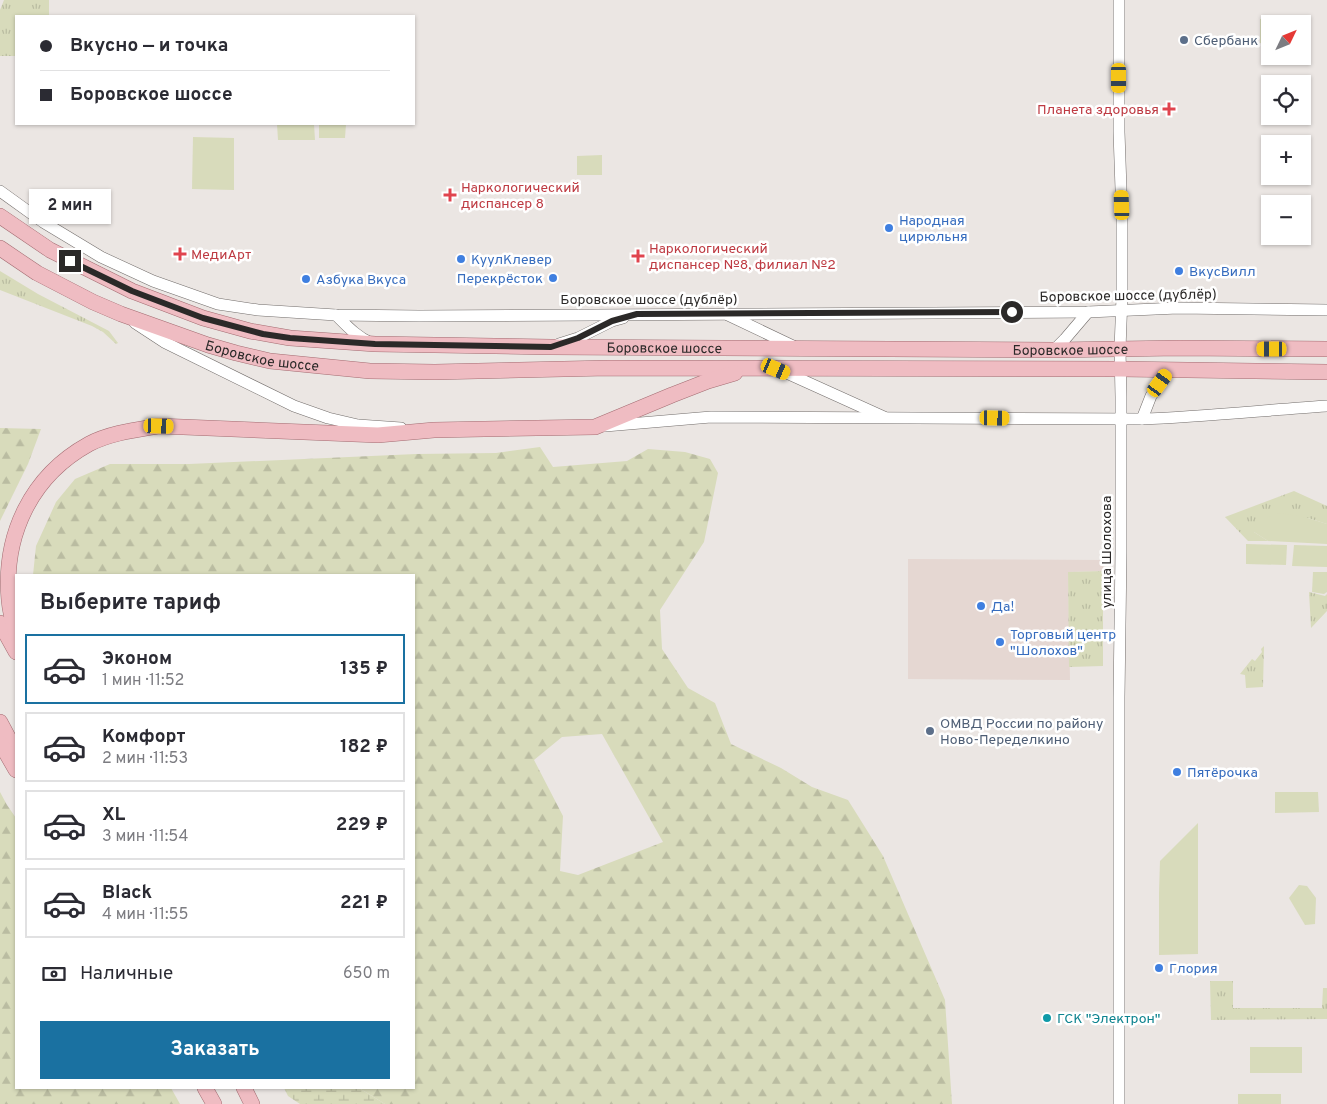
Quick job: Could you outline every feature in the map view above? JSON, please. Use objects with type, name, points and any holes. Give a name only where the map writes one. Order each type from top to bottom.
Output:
[{"type":"main road","points":[[0,203],[50,250]]},
{"type":"main road","name":"Боровское шоссе","points":[[0,216],[50,250],[132,291],[203,318],[250,331],[283,337],[375,344],[551,347],[1054,350],[1327,349]]},
{"type":"main road","name":"Боровское шоссе","points":[[0,248],[51,281],[121,314],[208,345],[236,354],[270,361],[370,371],[435,372],[608,368],[1120,369],[1327,372]]},
{"type":"main road","points":[[15,629],[9,601],[8,567],[12,541],[24,512],[41,484],[64,461],[90,444],[123,432],[159,426],[378,435],[434,430],[595,426],[708,381],[751,369]]},
{"type":"main road","points":[[0,624],[15,650]]},
{"type":"main road","points":[[0,722],[15,750]]},
{"type":"main road","points":[[0,743],[15,768]]},
{"type":"main road","points":[[206,1089],[214,1104]]},
{"type":"main road","points":[[244,1089],[252,1104]]},
{"type":"street","name":"улица Шолохова","points":[[1119,0],[1119,132],[1122,218],[1120,349],[1119,1104]]},
{"type":"street","name":"Боровское шоссе (дублёр)","points":[[0,191],[42,222],[101,257],[153,281],[198,298],[236,307],[336,315],[419,316],[1088,312],[1178,308],[1327,310]]},
{"type":"street","points":[[1054,350],[1065,340],[1088,312]]},
{"type":"street","points":[[121,314],[164,342],[294,406],[328,418],[358,425],[434,430]]},
{"type":"street","points":[[551,347],[578,338],[612,321],[637,314]]},
{"type":"street","points":[[724,314],[797,348]]},
{"type":"street","points":[[336,315],[354,333],[375,344]]},
{"type":"street","points":[[776,369],[889,418]]},
{"type":"street","points":[[1142,419],[1151,396],[1170,370]]},
{"type":"street","points":[[595,426],[711,417],[1183,418],[1327,406]]},
{"type":"shaded area","points":[[908,559],[1104,560],[1103,571],[1068,572],[1070,680],[908,679]]},
{"type":"green space","points":[[4,0],[49,0],[49,15],[15,15],[15,56],[0,56],[0,10]]},
{"type":"green space","points":[[1260,19],[1261,43],[1260,43]]},
{"type":"green space","points":[[277,125],[314,125],[315,140],[278,140]]},
{"type":"green space","points":[[319,125],[346,125],[345,138],[319,138]]},
{"type":"green space","points":[[193,137],[234,138],[234,190],[192,189]]},
{"type":"green space","points":[[602,155],[602,175],[577,175],[577,156]]},
{"type":"green space","points":[[0,271],[38,294],[109,331],[118,343],[116,344],[103,332],[92,326],[0,290]]},
{"type":"green space","points":[[0,428],[41,429],[28,464],[0,521]]},
{"type":"green space","points":[[540,447],[553,467],[627,461],[648,449],[685,452],[710,459],[718,473],[704,542],[660,610],[662,649],[688,688],[715,703],[731,744],[781,768],[812,787],[848,800],[883,856],[945,1000],[952,1104],[385,1104],[361,1089],[415,1089],[415,574],[33,574],[36,546],[56,502],[75,479],[110,464],[189,464],[416,454],[496,453]],"holes":[[[602,734],[663,842],[578,875],[560,871],[563,816],[534,760],[562,737]]]},
{"type":"green space","points":[[1294,491],[1327,506],[1327,524],[1308,518],[1254,532],[1268,541],[1248,541],[1225,517]]},
{"type":"green space","points":[[1280,513],[1308,518],[1327,524],[1327,544],[1268,541],[1254,532],[1256,521]]},
{"type":"green space","points":[[1246,544],[1287,545],[1286,565],[1246,564]]},
{"type":"green space","points":[[1294,545],[1327,546],[1327,567],[1292,566]]},
{"type":"green space","points":[[1103,571],[1103,666],[1069,667],[1068,572]]},
{"type":"green space","points":[[1313,572],[1327,572],[1327,592],[1324,594],[1312,592]]},
{"type":"green space","points":[[1309,592],[1325,596],[1327,594],[1327,611],[1311,628]]},
{"type":"green space","points":[[1264,646],[1263,687],[1246,688],[1245,675],[1240,674],[1252,659],[1255,661]]},
{"type":"green space","points":[[0,792],[15,817],[15,1089],[172,1089],[180,1104],[0,1104]]},
{"type":"green space","points":[[1275,792],[1318,792],[1319,812],[1275,813]]},
{"type":"green space","points":[[1198,823],[1198,954],[1159,955],[1160,861]]},
{"type":"green space","points":[[1299,885],[1307,886],[1316,898],[1315,924],[1305,925],[1289,898]]},
{"type":"green space","points":[[1210,981],[1233,981],[1233,1008],[1322,1008],[1323,988],[1327,988],[1327,1019],[1211,1020]]},
{"type":"green space","points":[[1250,1047],[1302,1047],[1302,1073],[1250,1073]]},
{"type":"green space","points":[[284,1089],[361,1089],[385,1104],[300,1104],[288,1096]]},
{"type":"green space","points":[[1238,1094],[1281,1094],[1281,1104],[1238,1104]]},
{"type":"place","name":"Сбербанк","points":[[1184,40]]},
{"type":"place","name":"Планета здоровья","points":[[1169,109]]},
{"type":"place","name":"Наркологический диспансер 8","points":[[450,195]]},
{"type":"place","name":"Народная цирюльня","points":[[889,228]]},
{"type":"place","name":"МедиАрт","points":[[180,254]]},
{"type":"place","name":"Наркологический диспансер №8, филиал №2","points":[[638,256]]},
{"type":"place","name":"КуулКлевер","points":[[461,259]]},
{"type":"place","name":"ВкусВилл","points":[[1179,271]]},
{"type":"place","name":"Перекрёсток","points":[[553,278]]},
{"type":"place","name":"Азбука Вкуса","points":[[306,279]]},
{"type":"place","name":"Да!","points":[[981,606]]},
{"type":"place","name":"Торговый центр \"Шолохов\"","points":[[1000,642]]},
{"type":"place","name":"ОМВД России по району Ново-Переделкино","points":[[930,731]]},
{"type":"place","name":"Пятёрочка","points":[[1177,772]]},
{"type":"place","name":"Глория","points":[[1159,968]]},
{"type":"place","name":"ГСК \"Электрон\"","points":[[1047,1018]]},
{"type":"route","points":[[70,261],[132,291],[203,318],[250,331],[290,338],[375,344],[551,347],[578,338],[612,321],[637,314],[1012,312]]}]
